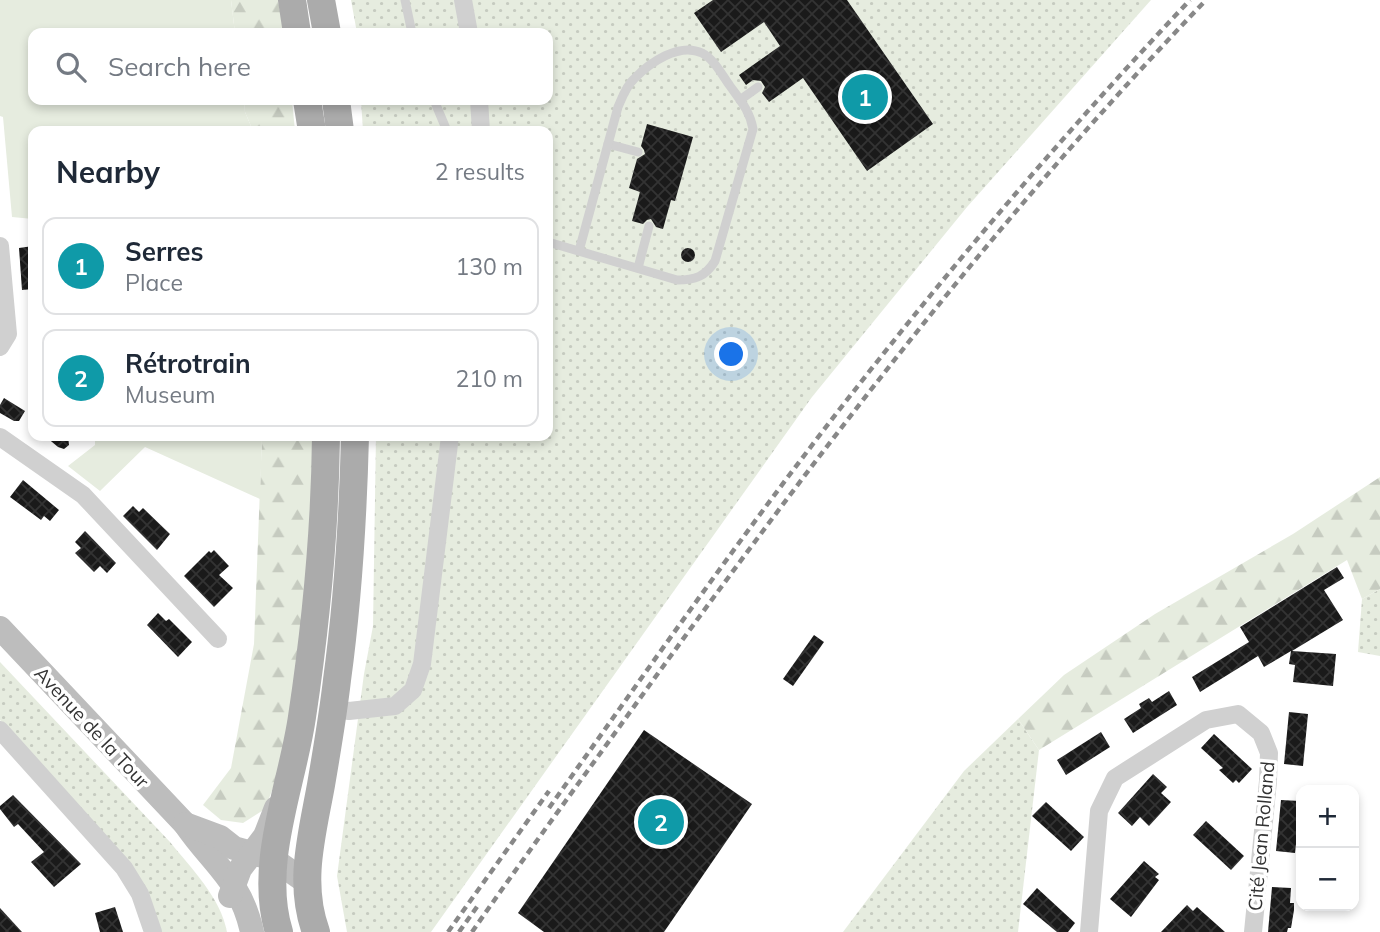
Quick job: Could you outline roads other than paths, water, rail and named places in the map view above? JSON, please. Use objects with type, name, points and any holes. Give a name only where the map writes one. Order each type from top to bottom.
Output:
[{"type":"main road","points":[[292,0],[296,28]]},
{"type":"main road","points":[[321,0],[326,28]]},
{"type":"main road","points":[[308,105],[311,126]]},
{"type":"main road","points":[[337,105],[339,126]]},
{"type":"main road","points":[[279,932],[263,856],[292,774],[301,728],[315,623],[326,441]]},
{"type":"main road","points":[[316,932],[311,919],[306,882],[308,854],[333,709],[351,551],[355,441]]},
{"type":"street","points":[[463,0],[468,28]]},
{"type":"street","points":[[479,105],[481,126]]},
{"type":"street","points":[[0,246],[8,334],[0,347]]},
{"type":"street","points":[[0,437],[83,495],[218,639]]},
{"type":"street","points":[[333,709],[349,711],[395,706],[413,690],[422,664],[449,441]]},
{"type":"street","name":"Avenue de la Tour","points":[[0,628],[185,824],[220,837],[234,848],[263,856],[306,882]]},
{"type":"street","name":"Cité Jean Rolland","points":[[1089,932],[1100,811],[1115,778],[1206,720],[1238,714],[1261,733],[1269,753],[1253,932]]},
{"type":"street","points":[[0,730],[124,868],[140,894],[153,932]]},
{"type":"street","points":[[237,932],[230,893],[240,869],[263,856],[265,836],[292,774]]},
{"type":"street","points":[[220,837],[238,836],[256,830],[274,812]]},
{"type":"street","name":"Avenue de la Tour","points":[[185,824],[190,849],[230,893]]},
{"type":"street","points":[[230,893],[245,904],[253,932]]},
{"type":"lane","points":[[405,0],[411,28]]},
{"type":"lane","points":[[553,243],[677,280],[701,277],[715,261],[752,137],[751,120],[710,58],[699,51],[676,51],[662,57],[634,79],[618,107],[579,251]]},
{"type":"lane","points":[[740,100],[758,87]]},
{"type":"lane","points":[[436,105],[445,126]]},
{"type":"lane","points":[[608,144],[638,152]]},
{"type":"lane","points":[[638,268],[649,226]]},
{"type":"railway","points":[[549,808],[726,561],[878,361],[1052,151],[1190,0]]},
{"type":"railway","points":[[472,932],[693,625],[903,349],[1050,171],[1206,0]]},
{"type":"railway","points":[[448,932],[549,791]]},
{"type":"railway","points":[[459,932],[479,904]]},
{"type":"place","name":"Serres","points":[[865,97]]},
{"type":"place","name":"Rétrotrain","points":[[661,822]]}]
